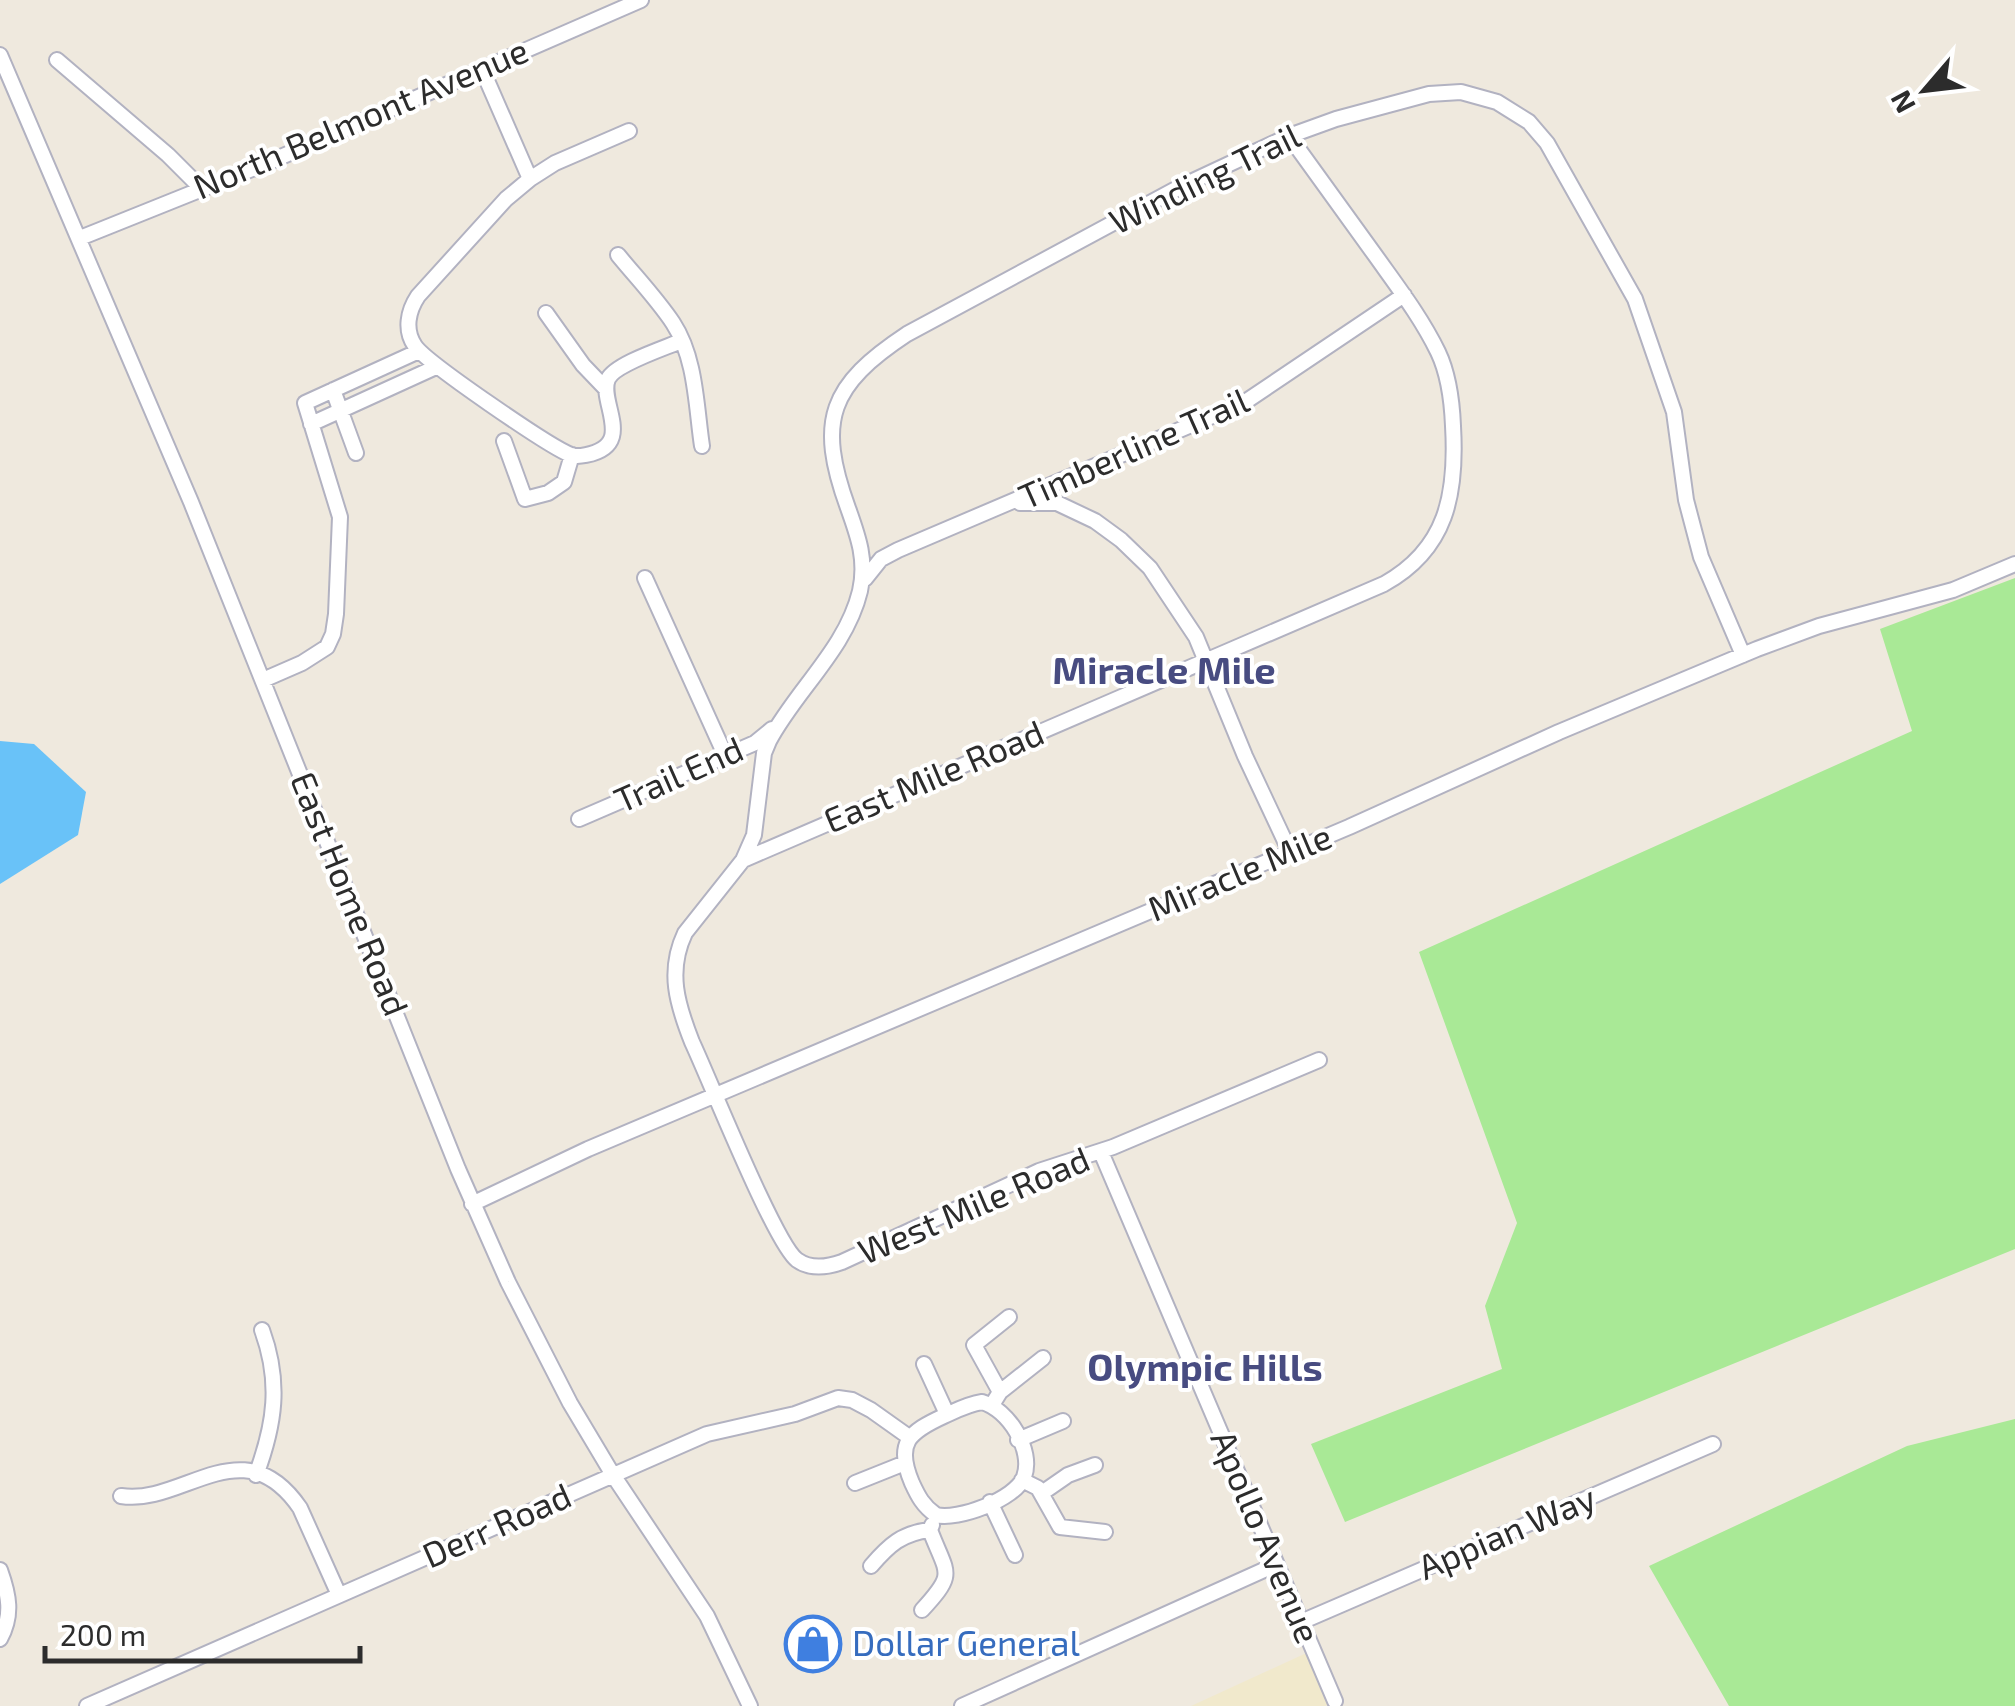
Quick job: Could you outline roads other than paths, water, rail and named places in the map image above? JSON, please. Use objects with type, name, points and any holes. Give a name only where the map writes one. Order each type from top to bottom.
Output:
[{"type":"street","name":"North Belmont Avenue","points":[[80,238],[267,163],[641,0]]},
{"type":"street","name":"East Home Road","points":[[0,55],[264,680],[472,1204],[544,1355],[613,1475],[708,1616],[750,1706]]},
{"type":"street","points":[[57,60],[168,154],[200,187]]},
{"type":"street","points":[[482,69],[530,179]]},
{"type":"street","name":"Winding Trail","points":[[742,860],[754,836],[764,753],[777,726],[836,646],[861,589],[864,557],[834,466],[831,436],[844,389],[861,366],[962,303],[1178,188],[1289,136],[1393,102],[1445,92],[1480,96],[1497,102],[1537,130],[1622,272],[1653,343],[1674,412],[1691,524],[1715,593],[1743,655]]},
{"type":"street","points":[[546,314],[606,389],[614,419],[610,437],[597,452],[572,455],[436,366],[419,351],[408,326],[408,315],[418,296],[506,199],[530,179],[555,163],[629,131]]},
{"type":"street","name":"East Mile Road","points":[[716,1095],[681,1014],[674,981],[675,963],[684,932],[742,860],[1384,584],[1413,564],[1434,538],[1452,491],[1453,415],[1444,365],[1404,295],[1289,136]]},
{"type":"street","points":[[618,255],[674,324],[682,341],[702,446]]},
{"type":"street","name":"Timberline Trail","points":[[861,589],[872,566],[881,559],[1246,402],[1404,295]]},
{"type":"street","points":[[606,389],[614,372],[682,341]]},
{"type":"street","points":[[264,680],[318,654],[333,634],[340,517],[305,403],[419,351]]},
{"type":"street","points":[[312,424],[436,366]]},
{"type":"street","points":[[333,390],[356,453]]},
{"type":"street","points":[[504,441],[525,500],[548,493],[564,482],[572,455]]},
{"type":"street","points":[[1012,503],[1057,502],[1095,521],[1150,568],[1174,599],[1206,660],[1290,852]]},
{"type":"street","name":"Miracle Mile","points":[[472,1204],[588,1149],[1743,655],[1820,626],[1954,590],[2015,564]]},
{"type":"street","points":[[645,578],[726,757]]},
{"type":"street","name":"Trail End","points":[[579,820],[755,744],[777,726]]},
{"type":"street","name":"West Mile Road","points":[[716,1095],[786,1246],[798,1260],[813,1266],[842,1262],[1039,1172],[1101,1152],[1319,1060]]},
{"type":"street","name":"Apollo Avenue","points":[[1101,1152],[1335,1701]]},
{"type":"street","points":[[1009,1316],[974,1345],[996,1398],[1025,1455],[1022,1480],[1012,1492],[959,1517],[936,1515],[919,1498],[904,1463],[909,1437],[946,1414],[996,1398],[1042,1358]]},
{"type":"street","points":[[256,1475],[268,1444],[276,1404],[272,1357],[262,1330]]},
{"type":"street","points":[[924,1364],[946,1414]]},
{"type":"street","name":"Derr Road","points":[[86,1706],[707,1434],[795,1414],[838,1398],[872,1410],[909,1437]]},
{"type":"street","points":[[1018,1440],[1063,1421]]},
{"type":"street","name":"Appian Way","points":[[1301,1622],[1713,1444]]},
{"type":"street","points":[[856,1483],[904,1463]]},
{"type":"street","points":[[1042,1493],[1068,1475],[1095,1465]]},
{"type":"street","points":[[121,1496],[142,1498],[218,1472],[256,1475],[282,1488],[300,1508],[339,1595]]},
{"type":"street","points":[[1022,1480],[1042,1493],[1060,1527],[1105,1532]]},
{"type":"street","points":[[990,1502],[1015,1555]]},
{"type":"street","points":[[922,1610],[947,1579],[930,1530],[936,1515]]},
{"type":"street","points":[[871,1566],[890,1544],[905,1535],[930,1530]]},
{"type":"street","points":[[962,1706],[1275,1565]]},
{"type":"street","points":[[0,1570],[10,1604],[0,1639]]},
{"type":"water","points":[[0,741],[34,744],[86,792],[78,835],[0,884]]},
{"type":"place","name":"Dollar General","points":[[813,1644]]},
{"type":"district","name":"Miracle Mile","points":[[1164,671]]},
{"type":"district","name":"Olympic Hills","points":[[1205,1368]]}]
